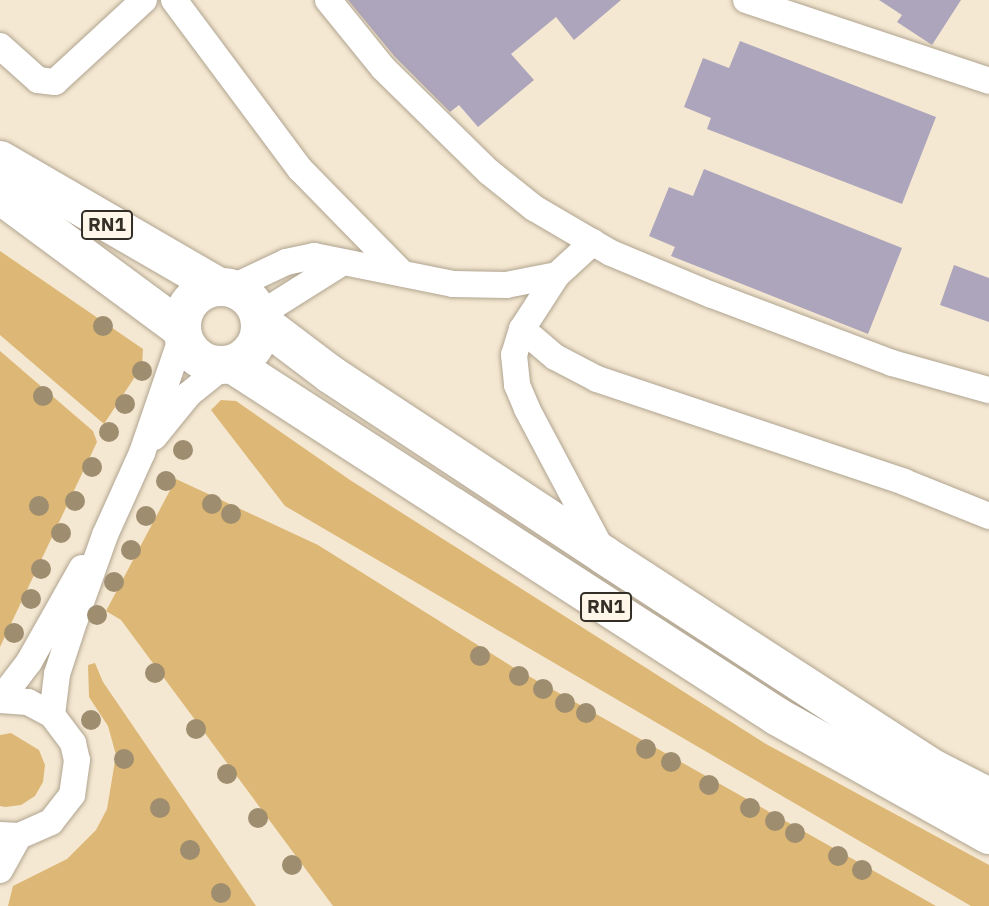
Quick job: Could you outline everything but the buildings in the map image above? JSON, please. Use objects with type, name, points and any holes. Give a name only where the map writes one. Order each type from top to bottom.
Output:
[{"type":"highway","name":"RN1","points":[[0,160],[248,298],[259,318],[330,374],[934,769],[989,797]]},
{"type":"highway","name":"RN1","points":[[0,195],[182,333],[195,356],[229,365],[778,718],[989,835]]},
{"type":"highway","points":[[182,333],[187,306],[194,296],[224,287]]},
{"type":"highway","points":[[229,365],[257,343],[259,318]]},
{"type":"street","points":[[0,46],[38,80],[55,82],[144,0]]},
{"type":"street","points":[[174,0],[300,169],[402,273]]},
{"type":"street","points":[[328,0],[383,68],[489,172],[534,208],[593,242],[700,290],[879,358],[989,390]]},
{"type":"street","points":[[746,0],[989,81]]},
{"type":"street","points":[[593,242],[557,275],[522,329],[514,355],[517,385],[604,555]]},
{"type":"street","points":[[224,287],[298,258],[343,262],[480,286],[557,275]]},
{"type":"street","points":[[259,318],[343,262]]},
{"type":"street","points":[[522,329],[555,358],[597,379],[904,482],[989,516]]},
{"type":"street","points":[[52,715],[57,674],[105,535],[142,453],[182,333]]},
{"type":"street","points":[[142,453],[189,394],[229,365]]},
{"type":"street","points":[[0,700],[29,662],[105,535]]},
{"type":"street","points":[[0,700],[27,702],[52,715],[73,743],[77,778],[68,802],[51,822],[9,836],[0,870]]},
{"type":"shaded area","points":[[0,251],[143,349],[142,366],[104,424],[0,335]]},
{"type":"shaded area","points":[[0,351],[93,431],[97,442],[0,647]]},
{"type":"shaded area","points":[[221,400],[236,401],[350,480],[766,744],[989,865],[989,906],[971,906],[285,506],[211,410]]},
{"type":"shaded area","points":[[176,479],[318,545],[511,666],[936,906],[333,906],[121,620],[106,611]]},
{"type":"shaded area","points":[[95,663],[103,682],[256,906],[8,906],[13,886],[67,859],[96,830],[107,809],[116,755],[108,726],[89,697],[88,665]]},
{"type":"shaded area","points":[[11,733],[39,750],[45,765],[43,782],[35,796],[21,805],[5,807],[0,806],[0,735]]}]
